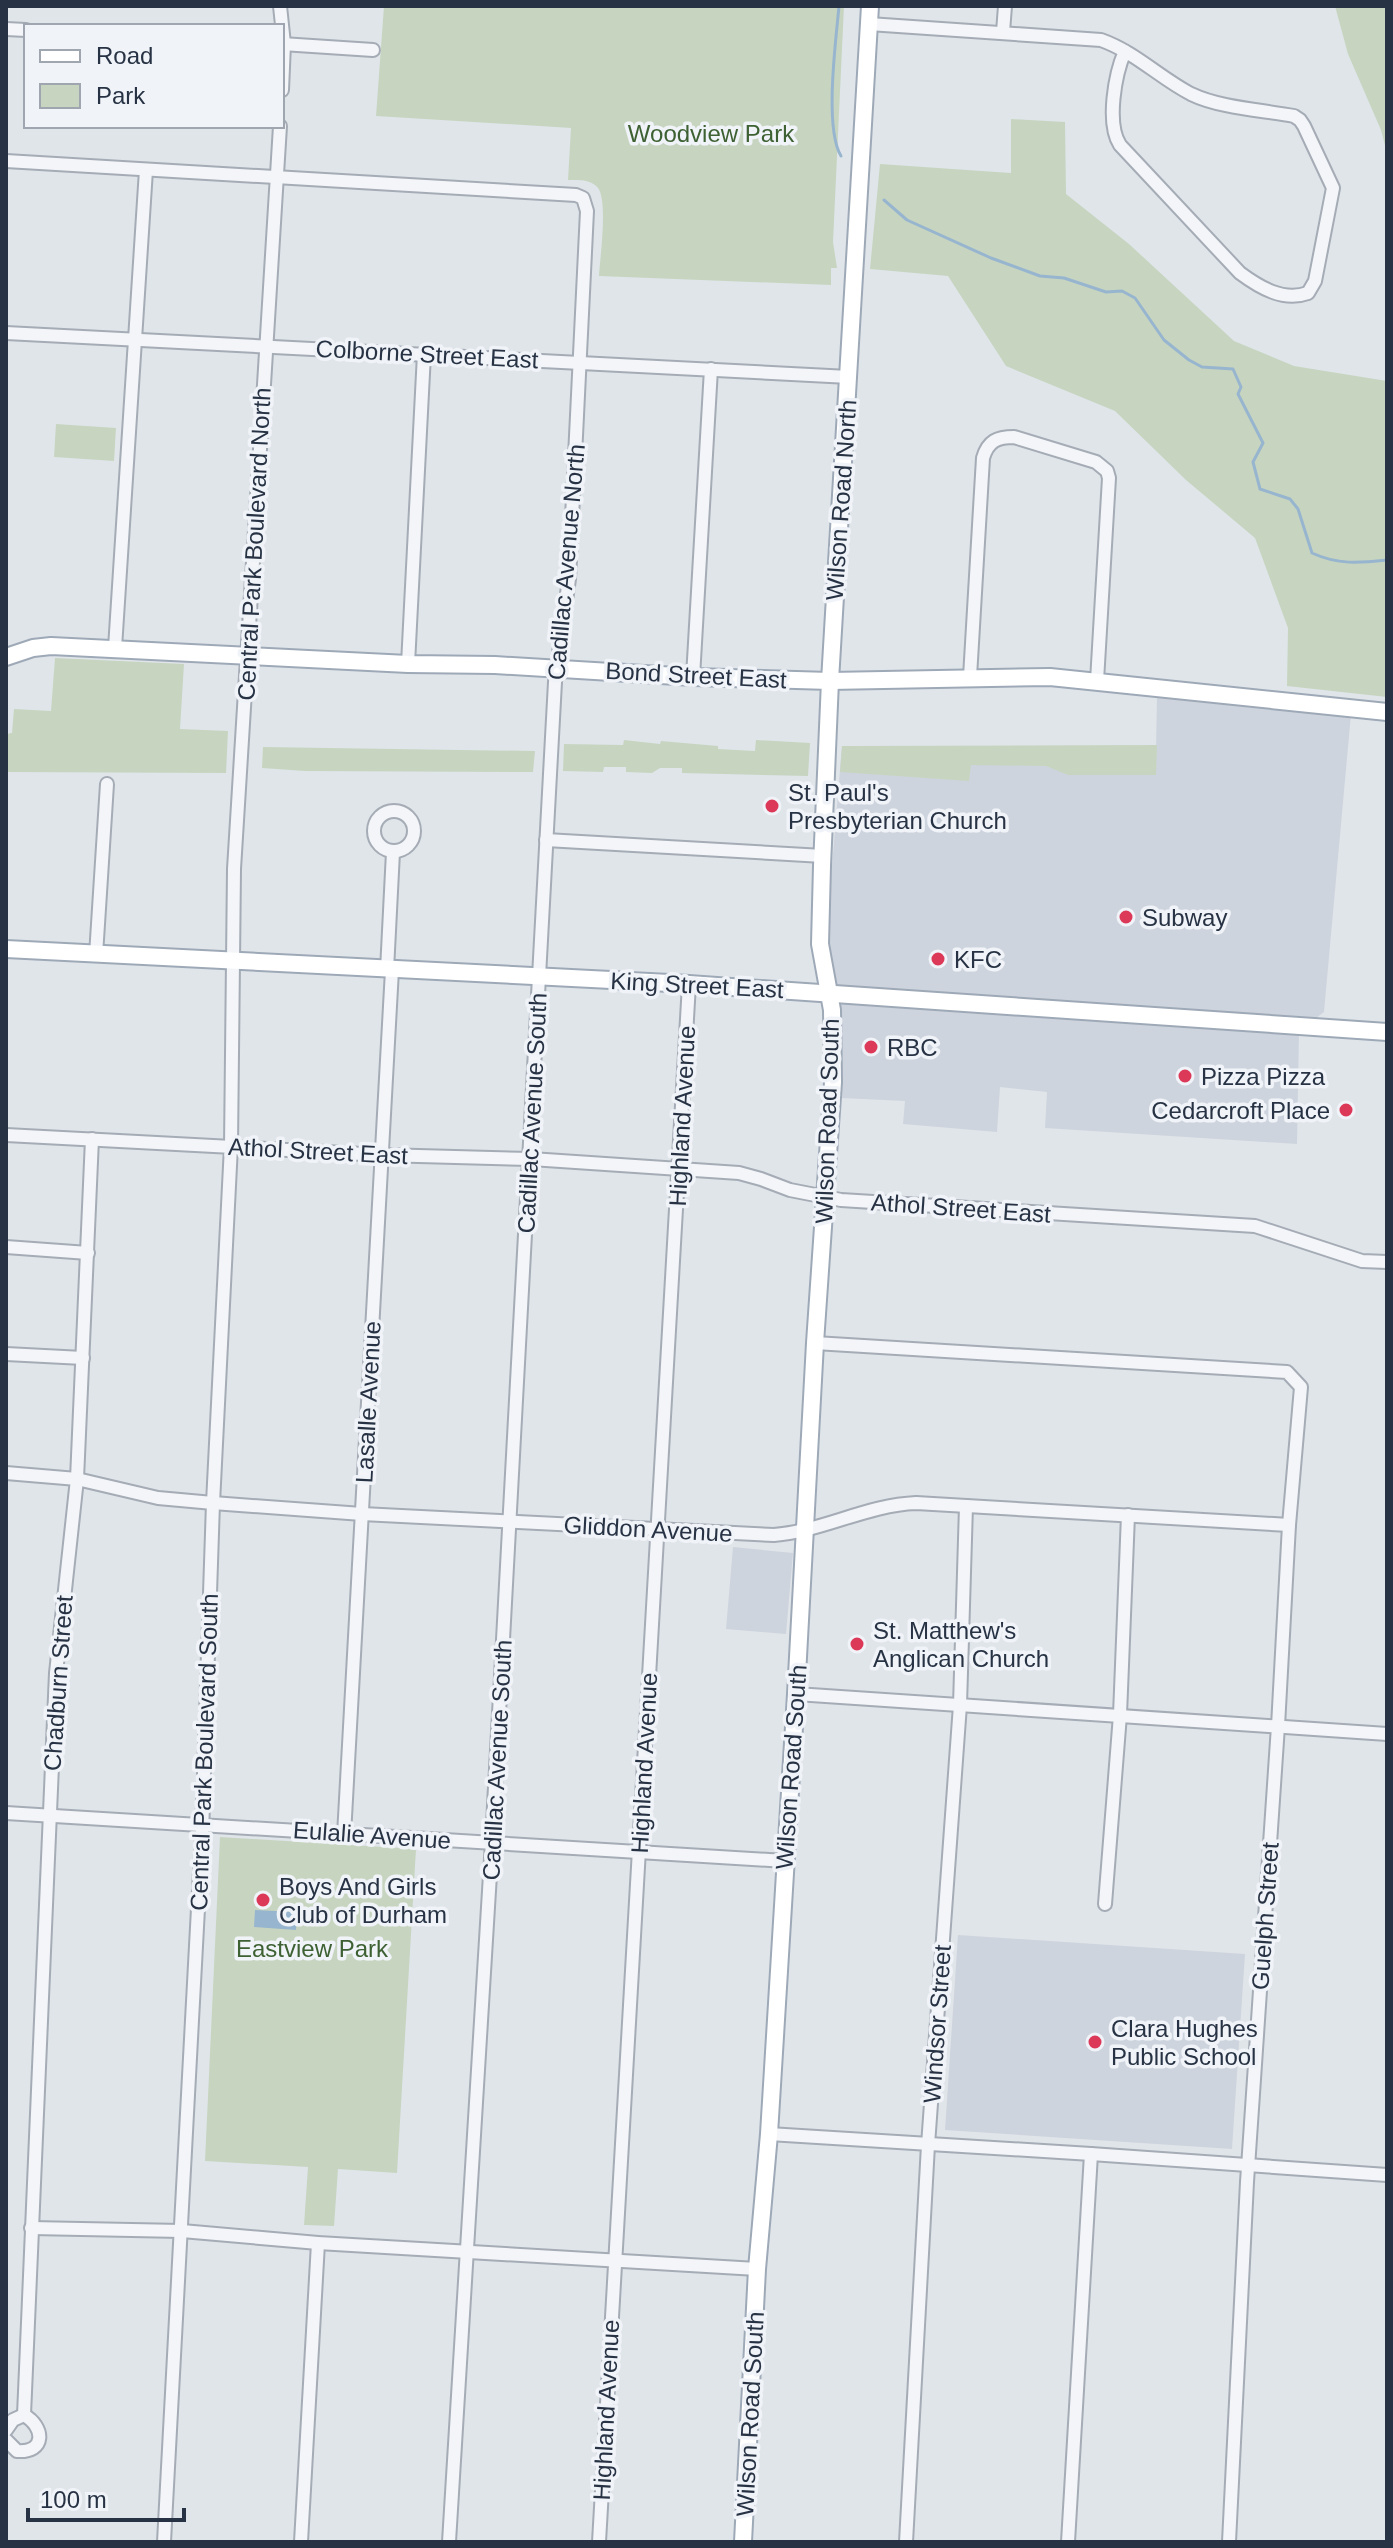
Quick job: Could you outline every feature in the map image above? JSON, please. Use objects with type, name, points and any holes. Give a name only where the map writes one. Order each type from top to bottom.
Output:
[{"type":"main road","name":"Wilson Road North","points":[[829,993],[820,944],[830,681],[870,6]]},
{"type":"main road","name":"Bond Street East","points":[[6,657],[51,646],[408,664],[558,668],[693,677],[830,681],[1050,677],[1387,712]]},
{"type":"main road","name":"King Street East","points":[[6,949],[689,984],[1387,1032]]},
{"type":"main road","name":"Wilson Road South","points":[[743,2542],[757,2269],[769,2134],[834,1066],[829,993]]},
{"type":"street","points":[[1003,32],[1005,6]]},
{"type":"street","points":[[869,24],[1101,40],[1125,51],[1206,100],[1294,116],[1300,120],[1333,188],[1315,281],[1308,293],[1299,297],[1285,296],[1255,284],[1240,273],[1120,145],[1113,125],[1117,68],[1125,51]]},
{"type":"street","points":[[284,44],[373,50]]},
{"type":"street","name":"Central Park Boulevard North","points":[[234,962],[234,869],[280,128]]},
{"type":"street","name":"Cadillac Avenue North","points":[[6,161],[576,195],[583,198],[587,211],[569,579],[555,682],[538,977]]},
{"type":"street","points":[[115,648],[146,170]]},
{"type":"street","name":"Colborne Street East","points":[[6,333],[849,377]]},
{"type":"street","points":[[408,664],[424,354]]},
{"type":"street","points":[[693,677],[711,369]]},
{"type":"street","points":[[970,677],[983,458],[991,442],[1001,437],[1014,437],[1096,462],[1107,471],[1097,681]]},
{"type":"street","points":[[96,955],[107,784]]},
{"type":"street","points":[[546,840],[823,856]]},
{"type":"street","name":"Lasalle Avenue","points":[[344,1835],[382,1155],[393,852]]},
{"type":"street","name":"Central Park Boulevard South","points":[[164,2542],[202,1824],[213,1503],[231,1146],[234,962]]},
{"type":"street","name":"Cadillac Avenue South","points":[[449,2542],[531,1159],[538,977]]},
{"type":"street","name":"Highland Avenue","points":[[599,2542],[689,984]]},
{"type":"street","name":"Athol Street East","points":[[6,1135],[382,1155],[531,1159],[679,1169],[752,1176],[790,1190],[841,1200],[1255,1226],[1362,1261],[1387,1262]]},
{"type":"street","name":"Chadburn Street","points":[[24,2415],[56,1673],[77,1479],[92,1139]]},
{"type":"street","points":[[6,1247],[88,1253]]},
{"type":"street","name":"Guelph Street","points":[[815,1343],[1287,1372],[1301,1387],[1289,1525],[1248,2166],[1229,2542]]},
{"type":"street","points":[[6,1354],[83,1358]]},
{"type":"street","name":"Gliddon Avenue","points":[[6,1473],[77,1479],[158,1498],[213,1503],[362,1514],[774,1535],[804,1531],[897,1504],[1289,1525]]},
{"type":"street","name":"Windsor Street","points":[[906,2542],[928,2145],[960,1705],[966,1506]]},
{"type":"street","points":[[1105,1904],[1120,1715],[1128,1515]]},
{"type":"street","points":[[796,1694],[1387,1734]]},
{"type":"street","name":"Eulalie Avenue","points":[[6,1813],[785,1861]]},
{"type":"street","points":[[769,2134],[1387,2175]]},
{"type":"street","points":[[1068,2542],[1091,2154]]},
{"type":"street","points":[[31,2228],[182,2231],[318,2243],[757,2269]]},
{"type":"street","points":[[301,2542],[318,2243]]},
{"type":"street","points":[[6,2430],[13,2420],[24,2415],[37,2426],[40,2434],[36,2446],[27,2451],[17,2451],[6,2440]]},
{"type":"shaded area","points":[[1157,696],[1351,714],[1324,1012],[1299,1031],[1297,1144],[1045,1128],[1047,1092],[1000,1087],[997,1132],[903,1124],[905,1101],[841,1098],[840,1064],[825,950],[842,746],[1156,751]]},
{"type":"shaded area","points":[[733,1547],[793,1553],[786,1634],[726,1629]]},
{"type":"shaded area","name":"Clara Hughes Public School","points":[[958,1935],[1245,1954],[1232,2149],[945,2130]]},
{"type":"green space","name":"Woodview Park","points":[[384,6],[844,6],[833,242],[837,268],[831,268],[831,285],[599,276],[603,205],[598,188],[592,183],[568,180],[571,128],[376,116]]},
{"type":"green space","points":[[1335,6],[1387,6],[1387,153],[1381,130],[1348,54]]},
{"type":"green space","points":[[1011,119],[1065,122],[1066,194],[1129,244],[1234,341],[1294,366],[1387,381],[1387,697],[1287,686],[1288,628],[1255,538],[1186,480],[1115,411],[1006,366],[948,276],[870,269],[880,164],[1011,173]]},
{"type":"green space","points":[[56,424],[116,428],[114,461],[54,457]]},
{"type":"green space","points":[[55,658],[184,664],[180,729],[228,731],[226,773],[6,772],[6,734],[12,733],[14,709],[51,711]]},
{"type":"green space","points":[[624,740],[755,751],[756,740],[810,743],[808,776],[682,773],[682,768],[660,768],[652,773],[626,772],[626,767],[604,767],[603,772],[563,771],[564,744],[623,745]]},
{"type":"green space","points":[[1157,745],[1156,775],[1068,775],[1046,766],[971,765],[969,781],[840,772],[842,746]]},
{"type":"green space","points":[[263,747],[535,751],[533,772],[305,771],[262,768]]},
{"type":"green space","name":"Eastview Park","points":[[220,1837],[416,1849],[397,2173],[338,2169],[334,2226],[304,2225],[308,2167],[205,2161]]},
{"type":"water","points":[[255,1910],[297,1912],[296,1930],[254,1927]]},
{"type":"waterway","points":[[839,6],[832,105],[833,126],[841,156]]},
{"type":"waterway","points":[[884,200],[907,220],[991,258],[1040,276],[1064,278],[1106,292],[1122,291],[1135,298],[1164,340],[1189,360],[1202,367],[1233,369],[1241,387],[1238,394],[1263,443],[1253,462],[1260,489],[1290,499],[1298,509],[1312,553],[1349,562],[1387,560]]},
{"type":"place","name":"St. Paul's Presbyterian Church","points":[[772,806]]},
{"type":"place","name":"Subway","points":[[1126,917]]},
{"type":"place","name":"KFC","points":[[938,959]]},
{"type":"place","name":"RBC","points":[[871,1047]]},
{"type":"place","name":"Pizza Pizza","points":[[1185,1076]]},
{"type":"place","name":"Cedarcroft Place","points":[[1346,1110]]},
{"type":"place","name":"St. Matthew's Anglican Church","points":[[857,1644]]},
{"type":"place","name":"Boys And Girls Club of Durham","points":[[263,1900]]},
{"type":"place","name":"Clara Hughes Public School","points":[[1095,2042]]}]
